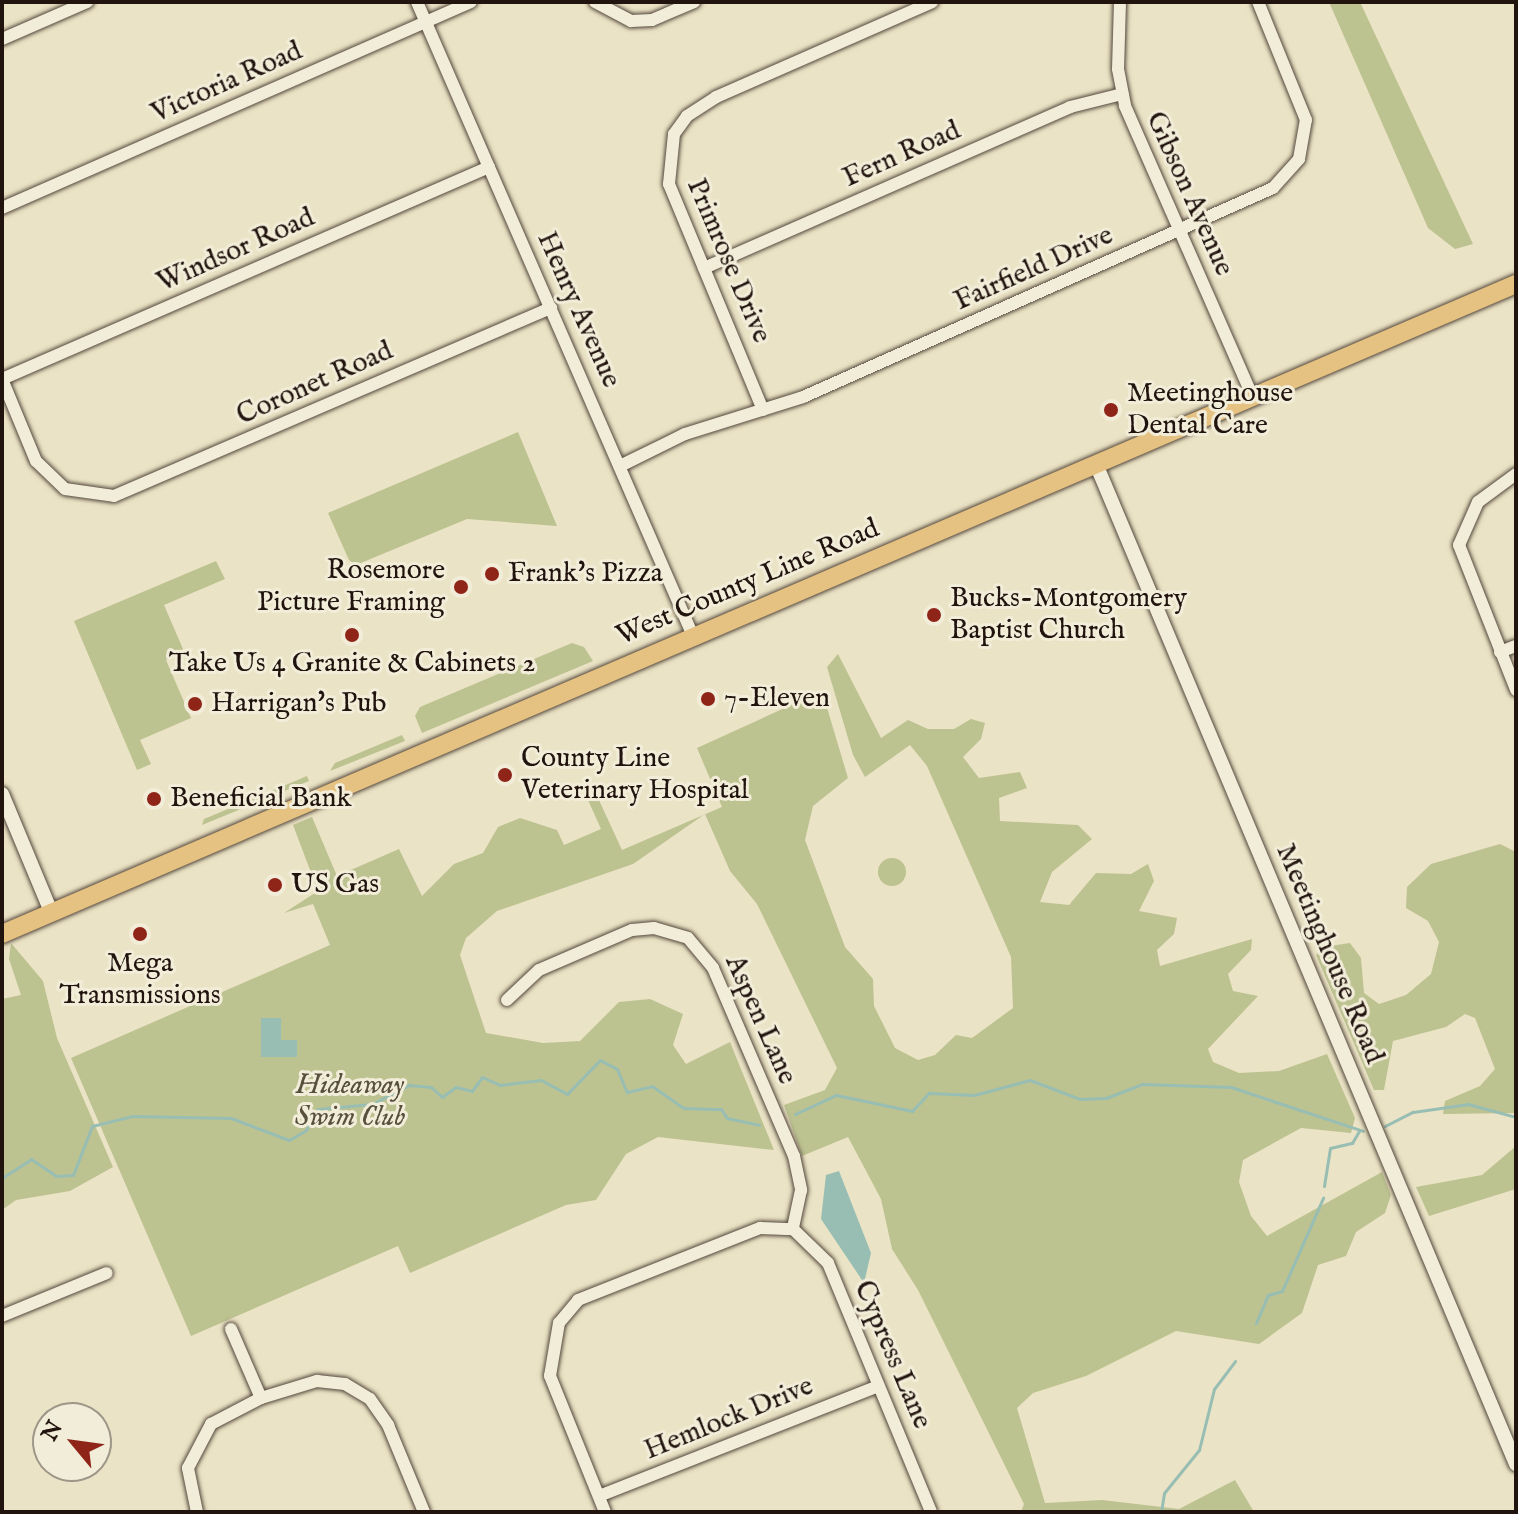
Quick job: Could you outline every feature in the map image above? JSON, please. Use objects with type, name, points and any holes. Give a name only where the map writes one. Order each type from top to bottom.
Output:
[{"type":"main road","name":"West County Line Road","points":[[2,934],[1516,284]]},
{"type":"street","points":[[2,39],[87,2]]},
{"type":"street","name":"Henry Avenue","points":[[417,2],[694,638]]},
{"type":"street","name":"Victoria Road","points":[[2,208],[471,2]]},
{"type":"street","points":[[595,2],[631,21],[652,20],[694,2]]},
{"type":"street","name":"Primrose Drive","points":[[763,410],[666,171],[669,148],[687,116],[932,2]]},
{"type":"street","name":"Gibson Avenue","points":[[1120,2],[1122,94],[1253,397]]},
{"type":"street","name":"Fairfield Drive","points":[[620,466],[685,434],[763,410],[1273,188],[1303,150],[1303,105],[1258,2]]},
{"type":"street","name":"Fern Road","points":[[704,268],[1070,107],[1122,94]]},
{"type":"street","name":"Windsor Road","points":[[2,379],[489,167]]},
{"type":"street","name":"Coronet Road","points":[[2,379],[46,474],[65,489],[97,496],[129,491],[551,308]]},
{"type":"street","name":"Meetinghouse Road","points":[[1096,464],[1516,1464]]},
{"type":"street","points":[[1516,474],[1478,502],[1459,545],[1516,690]]},
{"type":"street","points":[[1500,652],[1516,646]]},
{"type":"street","points":[[2,794],[51,912]]},
{"type":"street","name":"Aspen Lane","points":[[507,1000],[539,970],[632,930],[654,928],[688,938],[713,968],[794,1156],[801,1190],[793,1229]]},
{"type":"street","points":[[605,1512],[550,1376],[551,1349],[568,1310],[578,1300],[744,1232],[793,1229]]},
{"type":"street","name":"Cypress Lane","points":[[793,1229],[828,1263],[931,1512]]},
{"type":"street","points":[[2,1316],[107,1273]]},
{"type":"street","points":[[231,1329],[261,1398]]},
{"type":"street","points":[[197,1512],[187,1478],[204,1434],[261,1398],[317,1381],[360,1392],[388,1425],[424,1512]]},
{"type":"street","name":"Hemlock Drive","points":[[599,1496],[878,1386]]},
{"type":"green space","points":[[1329,2],[1360,2],[1473,244],[1455,249],[1428,228]]},
{"type":"green space","points":[[518,432],[557,526],[467,519],[356,565],[349,560],[328,513]]},
{"type":"green space","points":[[216,561],[225,579],[164,605],[183,649],[166,660],[191,718],[140,740],[151,764],[137,770],[74,621]]},
{"type":"green space","points":[[572,643],[584,647],[593,661],[422,733],[415,716],[420,707]]},
{"type":"green space","points":[[838,654],[881,738],[908,720],[928,729],[954,729],[971,719],[985,723],[981,739],[963,757],[979,778],[1020,772],[1027,788],[999,798],[1000,821],[1078,825],[1092,839],[1052,872],[1040,902],[1069,905],[1096,873],[1131,874],[1148,864],[1154,881],[1139,911],[1177,918],[1174,934],[1157,950],[1160,966],[1252,939],[1251,950],[1228,974],[1233,991],[1258,996],[1208,1049],[1213,1062],[1239,1073],[1279,1071],[1327,1054],[1355,1118],[1351,1133],[1301,1128],[1243,1160],[1239,1182],[1251,1216],[1267,1236],[1382,1172],[1391,1195],[1385,1213],[1356,1232],[1346,1256],[1318,1265],[1302,1313],[1259,1344],[1176,1331],[1086,1376],[1033,1393],[1017,1408],[1045,1503],[1102,1500],[1179,1509],[1235,1480],[1254,1512],[1021,1512],[1024,1504],[918,1290],[892,1249],[881,1199],[848,1137],[802,1156],[784,1105],[825,1090],[837,1068],[757,904],[730,871],[705,814],[722,807],[697,748],[822,691],[848,778],[813,806],[805,840],[845,947],[873,979],[874,1006],[895,1048],[918,1060],[935,1055],[956,1035],[972,1038],[1013,1008],[1011,957],[927,766],[910,745],[865,777],[853,755],[827,667]]},
{"type":"green space","points":[[402,735],[405,741],[330,771],[335,763]]},
{"type":"green space","points":[[307,776],[309,781],[202,825],[204,819]]},
{"type":"green space","name":"Hideaway Swim Club","points":[[592,785],[622,850],[704,815],[633,864],[497,911],[466,938],[460,955],[486,1033],[543,1043],[580,1041],[619,1002],[650,999],[683,1014],[673,1045],[686,1064],[730,1042],[774,1150],[658,1137],[626,1154],[596,1200],[566,1205],[410,1273],[398,1246],[191,1336],[71,1058],[330,945],[313,904],[284,913],[318,891],[293,825],[312,817],[337,876],[399,849],[422,896],[454,864],[483,853],[498,827],[520,818],[557,830],[564,845],[601,829],[584,791]]},
{"type":"green space","points":[[1500,844],[1516,852],[1516,1113],[1443,1114],[1445,1101],[1480,1086],[1495,1069],[1475,1018],[1465,1014],[1446,1027],[1393,1041],[1384,1090],[1374,1090],[1316,955],[1323,947],[1350,943],[1361,958],[1364,993],[1379,1004],[1406,995],[1431,974],[1439,942],[1428,921],[1406,908],[1407,887],[1431,864]]},
{"type":"green space","points":[[892,858],[902,862],[906,872],[902,882],[892,886],[882,882],[878,872],[882,862]]},
{"type":"green space","points":[[11,943],[43,981],[57,1038],[113,1167],[70,1191],[16,1200],[2,1210],[2,999],[21,995],[9,959]]},
{"type":"green space","points":[[1516,1146],[1516,1189],[1429,1216],[1416,1187],[1482,1175]]},
{"type":"water","points":[[261,1018],[281,1018],[281,1040],[297,1040],[297,1057],[261,1057]]},
{"type":"water","points":[[839,1171],[871,1253],[864,1283],[821,1219],[826,1175]]},
{"type":"waterway","points":[[2,1178],[31,1159],[56,1176],[73,1175],[92,1126],[132,1116],[231,1118],[289,1140],[306,1130],[318,1109],[372,1104],[409,1085],[431,1087],[442,1097],[456,1087],[472,1091],[482,1077],[500,1085],[541,1080],[567,1094],[600,1060],[617,1069],[627,1092],[652,1086],[684,1108],[721,1109],[727,1118],[759,1125]]},
{"type":"waterway","points":[[795,1114],[836,1095],[912,1111],[929,1093],[974,1095],[1030,1080],[1080,1099],[1106,1098],[1143,1084],[1231,1087],[1363,1131]]},
{"type":"waterway","points":[[1385,1126],[1413,1112],[1468,1104],[1516,1117]]},
{"type":"waterway","points":[[1324,1186],[1330,1148],[1352,1143],[1359,1131]]},
{"type":"waterway","points":[[1256,1323],[1268,1295],[1282,1291],[1323,1198]]},
{"type":"waterway","points":[[1161,1512],[1164,1493],[1199,1450],[1214,1389],[1235,1361]]},
{"type":"place","name":"Meetinghouse Dental Care","points":[[1111,410]]},
{"type":"place","name":"Frank's Pizza","points":[[492,574]]},
{"type":"place","name":"Rosemore Picture Framing","points":[[461,587]]},
{"type":"place","name":"Bucks-Montgomery Baptist Church","points":[[934,615]]},
{"type":"place","name":"Take Us 4 Granite & Cabinets 2","points":[[352,635]]},
{"type":"place","name":"7-Eleven","points":[[708,699]]},
{"type":"place","name":"Harrigan's Pub","points":[[195,704]]},
{"type":"place","name":"County Line Veterinary Hospital","points":[[505,775]]},
{"type":"place","name":"Beneficial Bank","points":[[154,799]]},
{"type":"place","name":"US Gas","points":[[275,885]]},
{"type":"place","name":"Mega Transmissions","points":[[140,934]]}]
